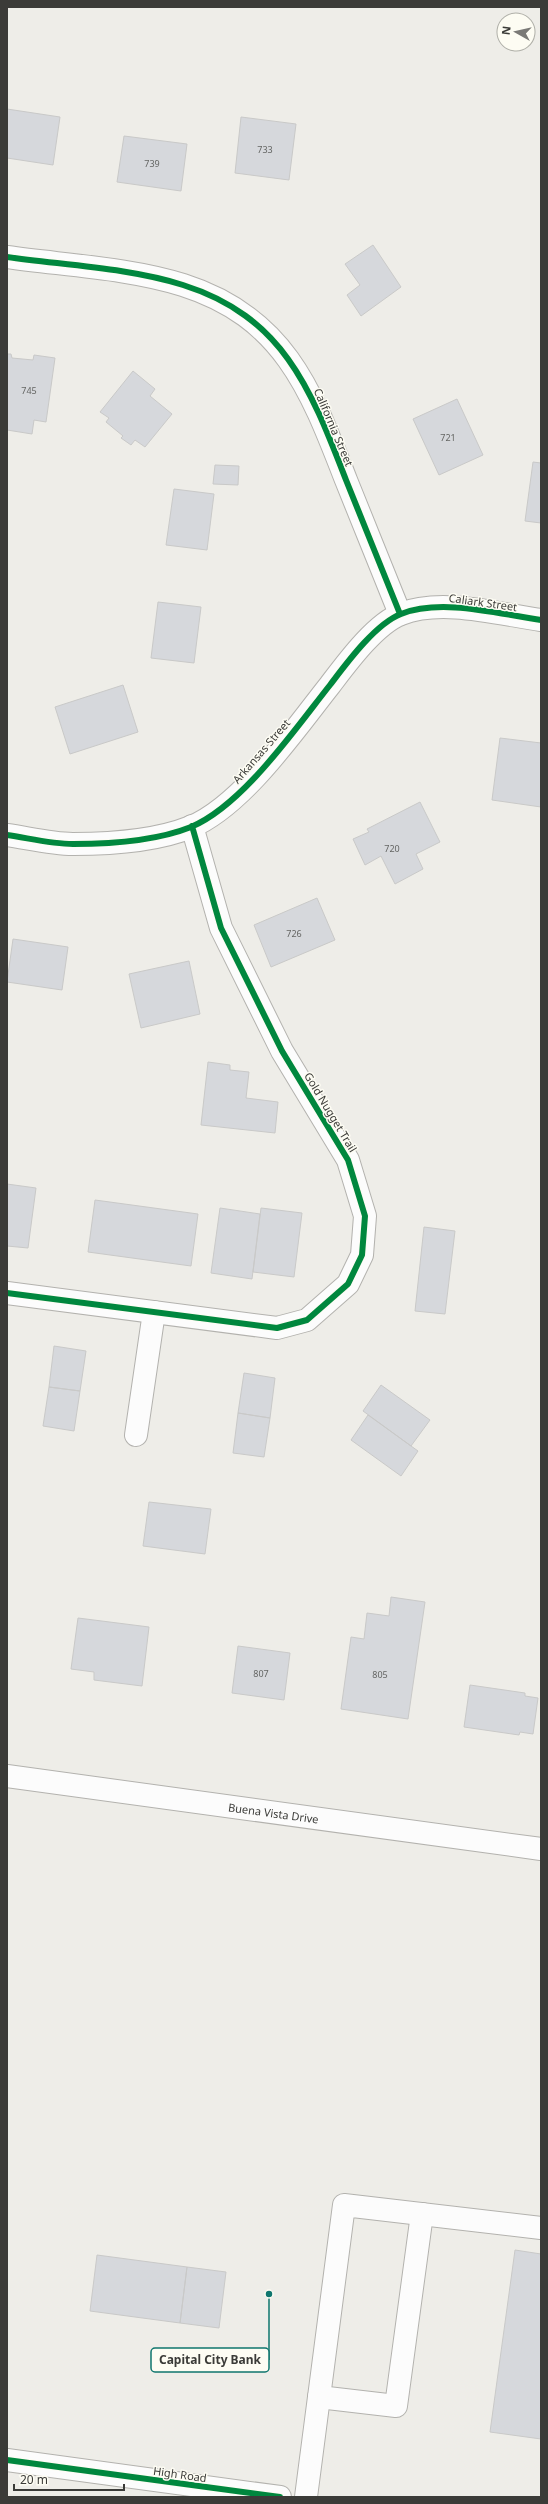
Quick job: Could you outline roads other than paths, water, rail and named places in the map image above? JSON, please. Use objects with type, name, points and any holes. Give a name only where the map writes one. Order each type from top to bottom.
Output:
[{"type":"street","name":"California Street","points":[[7,257],[139,275],[183,285],[230,305],[266,333],[294,365],[317,405],[400,614]]},
{"type":"street","name":"Caliark Street","points":[[400,614],[438,606],[541,620]]},
{"type":"street","name":"Arkansas Street","points":[[7,835],[72,844],[140,840],[192,826],[218,810],[244,788],[280,748],[353,656],[374,634],[400,614]]},
{"type":"street","name":"Gold Nugget Trail","points":[[7,1293],[277,1328],[307,1320],[348,1284],[362,1255],[365,1216],[348,1160],[282,1051],[220,928],[192,826]]},
{"type":"street","points":[[136,1435],[154,1312]]},
{"type":"street","name":"Buena Vista Drive","points":[[7,1776],[541,1849]]},
{"type":"street","points":[[306,2497],[344,2205],[541,2228]]},
{"type":"street","points":[[318,2397],[396,2406],[422,2214]]},
{"type":"street","name":"High Road","points":[[7,2460],[280,2497]]},
{"type":"place","name":"Capital City Bank","points":[[269,2294]]}]
